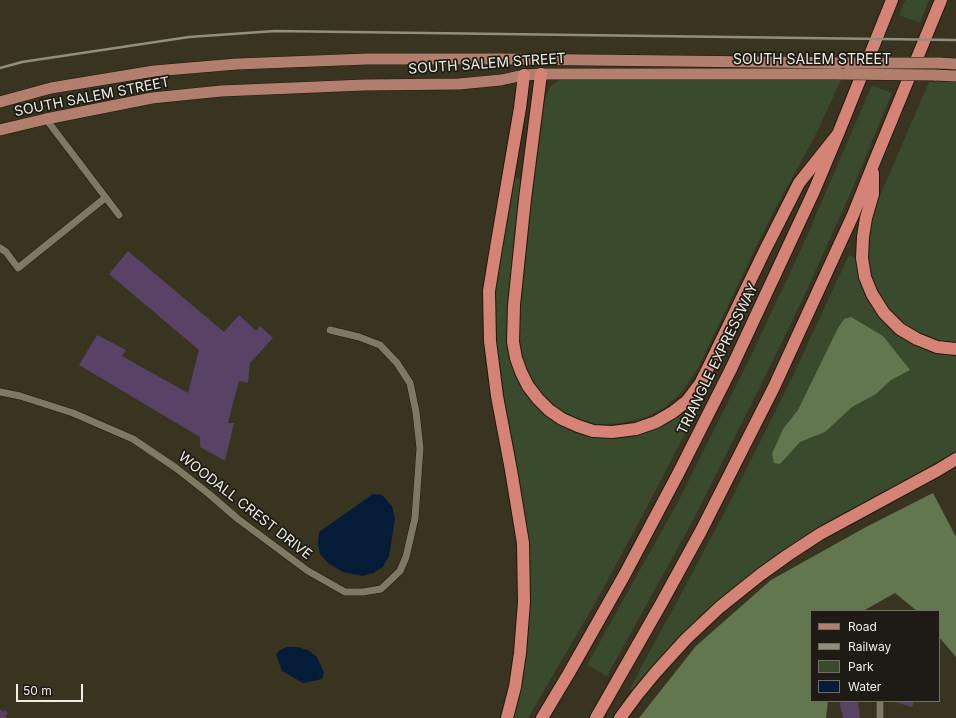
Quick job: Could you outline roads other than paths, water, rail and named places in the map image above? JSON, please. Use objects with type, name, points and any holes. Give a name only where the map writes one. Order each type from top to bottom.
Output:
[{"type":"highway","name":"TRIANGLE EXPRESSWAY","points":[[542,718],[625,574],[683,465],[734,362],[784,256],[838,134],[892,0]]},
{"type":"highway","points":[[596,718],[662,604],[739,458],[774,387],[853,215],[872,165],[941,0]]},
{"type":"highway","points":[[541,74],[525,199],[515,297],[513,342],[516,358],[521,372],[528,386],[538,399],[549,410],[562,419],[593,431],[612,432],[636,428],[656,422],[673,412],[687,401],[700,384],[770,238],[799,183],[838,134]]},
{"type":"highway","points":[[507,718],[515,687],[520,653],[524,602],[523,544],[497,396],[490,341],[490,292],[524,75]]},
{"type":"highway","points":[[872,165],[872,194],[863,237],[862,258],[865,277],[872,294],[884,313],[900,329],[917,339],[938,347],[956,349]]},
{"type":"highway","points":[[620,718],[656,672],[686,639],[720,607],[760,575],[820,534],[919,481],[956,458]]},
{"type":"main road","name":"SOUTH SALEM STREET","points":[[0,102],[51,88],[154,71],[237,64],[367,59],[541,59],[956,64]]},
{"type":"main road","points":[[524,75],[525,59]]},
{"type":"main road","points":[[541,59],[541,74]]},
{"type":"main road","name":"SOUTH SALEM STREET","points":[[0,130],[46,119],[152,98],[221,91],[459,84],[541,74],[841,74],[956,76]]},
{"type":"street","points":[[46,119],[119,215]]},
{"type":"street","points":[[0,248],[6,252],[18,268],[106,198]]},
{"type":"street","name":"WOODALL CREST DRIVE","points":[[0,392],[20,396],[73,413],[133,439],[176,468],[238,519],[308,571],[345,592],[363,592],[381,589],[400,571],[406,557],[415,518],[420,448],[416,412],[410,383],[397,363],[380,345],[359,337],[330,330]]},
{"type":"street","points":[[880,702],[880,718]]},
{"type":"water","points":[[373,494],[382,495],[392,506],[395,519],[389,556],[383,567],[373,573],[362,576],[343,572],[328,563],[320,554],[318,544],[319,532]]},
{"type":"water","points":[[287,647],[297,647],[308,650],[317,657],[324,673],[322,679],[303,683],[282,671],[276,654],[280,650]]},
{"type":"railway","points":[[0,68],[22,62],[189,37],[275,31],[956,40]]}]
